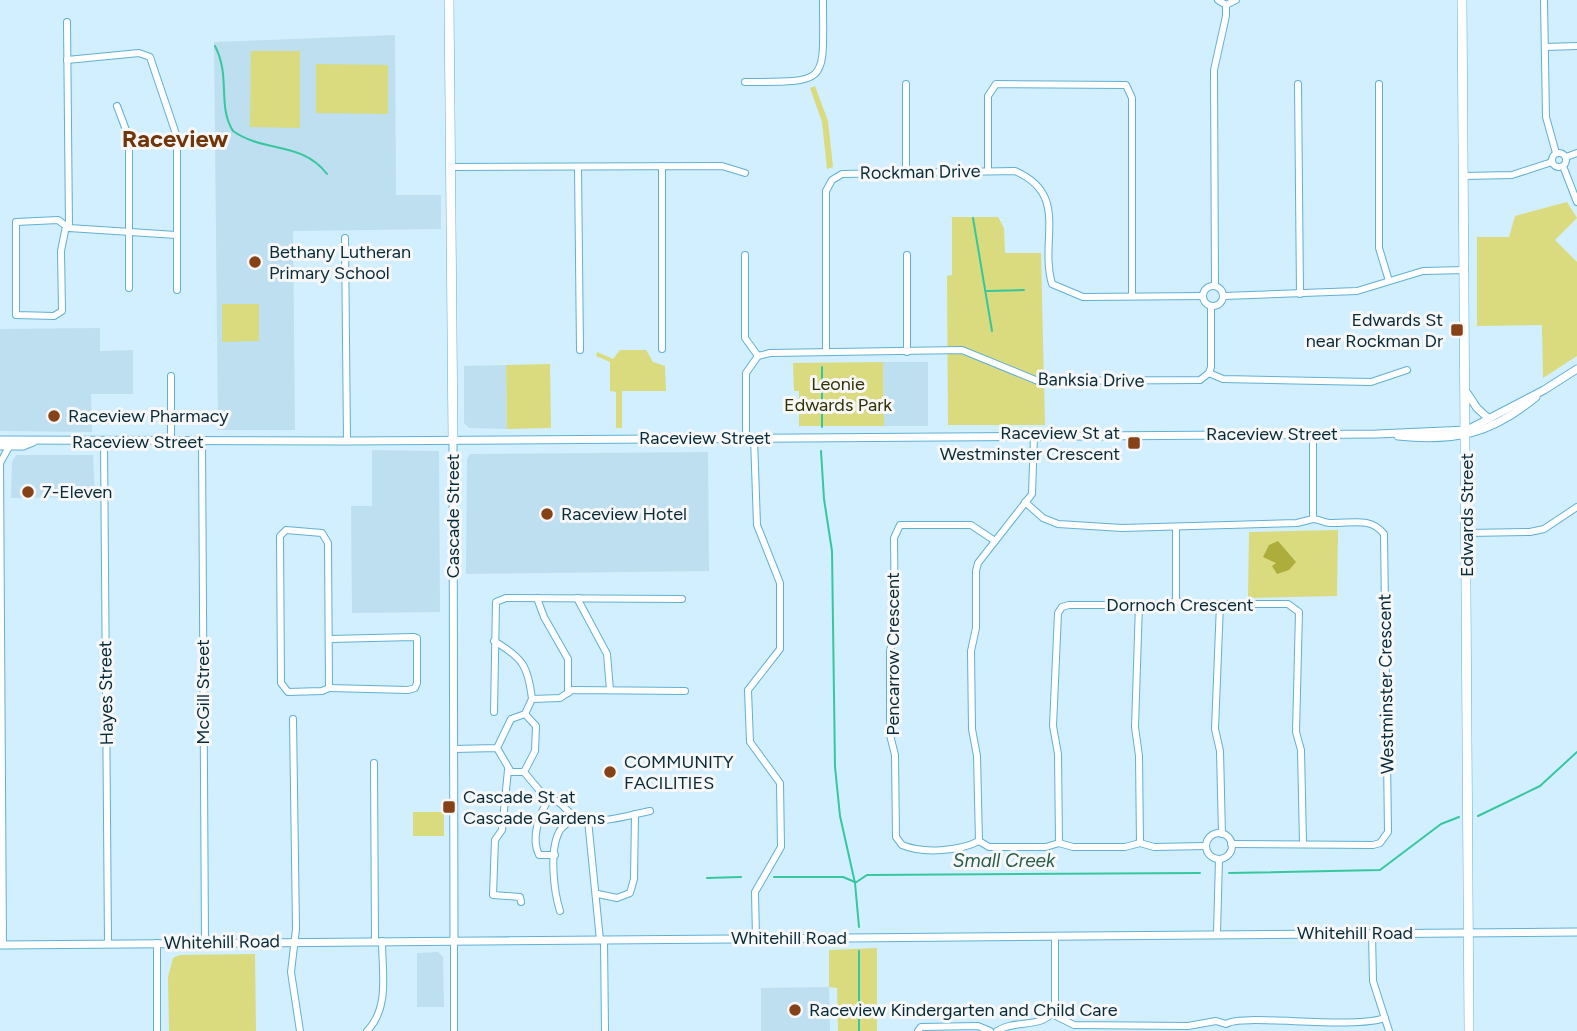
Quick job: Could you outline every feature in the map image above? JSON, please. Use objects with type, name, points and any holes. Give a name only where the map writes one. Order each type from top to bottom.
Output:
[{"type":"main road","name":"Cascade Street","points":[[449,0],[453,440]]},
{"type":"main road","name":"Edwards Street","points":[[1462,0],[1467,393],[1469,1031]]},
{"type":"street","points":[[745,82],[797,82],[816,75],[822,64],[823,0]]},
{"type":"street","points":[[1218,0],[1226,5]]},
{"type":"street","points":[[1226,5],[1236,0]]},
{"type":"street","points":[[1464,176],[1512,175],[1552,162],[1556,153],[1546,117],[1544,0]]},
{"type":"street","points":[[1226,5],[1214,70],[1215,286],[1224,296],[1357,291],[1423,271],[1465,270]]},
{"type":"street","points":[[67,22],[67,227],[61,251],[62,311],[54,316],[16,315],[13,239],[16,222],[58,220],[67,227],[129,234],[176,235]]},
{"type":"street","points":[[1545,47],[1577,46]]},
{"type":"street","points":[[67,60],[139,53],[150,57],[177,136],[177,290]]},
{"type":"street","points":[[906,84],[906,171]]},
{"type":"street","points":[[988,171],[988,96],[996,84],[1126,85],[1132,98],[1132,296]]},
{"type":"street","points":[[1298,84],[1300,294]]},
{"type":"street","points":[[1379,84],[1379,248],[1388,281]]},
{"type":"street","points":[[117,106],[129,138],[129,288]]},
{"type":"street","points":[[1556,153],[1566,157],[1577,153]]},
{"type":"street","points":[[1566,157],[1563,166],[1577,202]]},
{"type":"street","points":[[1552,162],[1557,167],[1563,166]]},
{"type":"street","points":[[662,166],[663,349]]},
{"type":"street","points":[[450,167],[722,166],[745,173]]},
{"type":"street","points":[[578,167],[580,350]]},
{"type":"street","name":"Rockman Drive","points":[[826,352],[826,191],[832,180],[842,174],[1015,171],[1034,180],[1046,196],[1052,284],[1083,297],[1203,296]]},
{"type":"street","points":[[345,238],[347,441]]},
{"type":"street","points":[[745,255],[745,338],[758,356]]},
{"type":"street","points":[[907,255],[907,352]]},
{"type":"street","points":[[1211,307],[1206,304],[1203,296],[1205,289],[1215,286]]},
{"type":"street","points":[[1211,307],[1221,303],[1224,296]]},
{"type":"street","points":[[1211,307],[1209,373],[1223,379],[1371,382],[1407,370]]},
{"type":"street","name":"Banksia Drive","points":[[826,352],[962,350],[1038,381],[1200,380],[1209,373]]},
{"type":"street","points":[[758,356],[826,352]]},
{"type":"street","points":[[756,939],[755,892],[780,847],[780,783],[750,742],[748,690],[779,649],[780,583],[757,525],[750,438],[746,373],[758,356]]},
{"type":"street","points":[[1467,433],[1577,369]]},
{"type":"street","points":[[170,376],[171,442]]},
{"type":"street","points":[[1467,433],[1522,408],[1544,390]]},
{"type":"street","points":[[1467,393],[1476,408],[1489,419]]},
{"type":"street","name":"Raceview Street","points":[[0,440],[202,442],[1467,433]]},
{"type":"street","points":[[1025,502],[1043,519],[1058,524],[1176,528],[1216,523],[1297,523],[1313,519],[1313,434]]},
{"type":"street","points":[[1034,435],[1034,486],[1025,502],[978,563],[976,571],[976,628],[971,651],[972,729],[977,756],[979,841],[995,848],[1046,847],[1059,843],[1073,847],[1125,847],[1140,843],[1154,847],[1206,846]]},
{"type":"street","name":"Cascade Street","points":[[453,440],[454,1031]]},
{"type":"street","name":"Raceview Street","points":[[0,446],[33,442]]},
{"type":"street","name":"Hayes Street","points":[[104,442],[108,943]]},
{"type":"street","name":"McGill Street","points":[[202,442],[205,942]]},
{"type":"street","points":[[2,945],[0,462],[9,447]]},
{"type":"street","points":[[1467,533],[1530,532],[1544,529],[1577,508]]},
{"type":"street","name":"Westminster Crescent","points":[[1231,844],[1373,845],[1385,838],[1388,822],[1384,534],[1378,526],[1366,522],[1326,523],[1313,519]]},
{"type":"street","name":"Pencarrow Crescent","points":[[979,841],[962,848],[914,848],[902,845],[896,837],[895,755],[890,735],[890,651],[895,631],[894,538],[900,525],[971,525],[995,541]]},
{"type":"street","points":[[1176,528],[1176,601]]},
{"type":"street","points":[[329,688],[326,537],[306,530],[282,532],[281,683],[284,689],[293,692],[322,691],[329,688],[415,688],[417,638],[414,636],[330,639]]},
{"type":"street","points":[[494,712],[496,602],[506,598],[682,599]]},
{"type":"street","points":[[537,598],[544,617],[568,659],[568,693]]},
{"type":"street","points":[[577,598],[607,654],[610,690]]},
{"type":"street","name":"Dornoch Crescent","points":[[1059,843],[1058,754],[1053,726],[1058,613],[1062,607],[1069,606],[1176,601],[1188,604],[1289,604],[1299,612],[1296,732],[1301,750],[1303,843]]},
{"type":"street","points":[[1139,604],[1135,727],[1139,756],[1140,843]]},
{"type":"street","points":[[1219,859],[1230,853],[1231,844],[1222,834],[1220,751],[1215,720],[1220,604]]},
{"type":"street","points":[[494,641],[518,655],[529,676],[532,699],[525,714],[511,719],[497,748]]},
{"type":"street","points":[[532,699],[560,698],[568,693],[610,690],[685,691]]},
{"type":"street","points":[[524,772],[534,751],[536,726],[525,714]]},
{"type":"street","points":[[293,719],[294,942],[291,972],[300,1031]]},
{"type":"street","points":[[454,749],[497,748]]},
{"type":"street","points":[[497,748],[511,772],[524,772],[545,797],[560,800],[575,817],[589,820],[650,811]]},
{"type":"street","points":[[367,1031],[380,1016],[382,1005],[374,763]]},
{"type":"street","points":[[509,769],[502,830],[495,840],[494,895],[520,897],[521,902]]},
{"type":"street","points":[[550,798],[540,814],[534,846],[539,855],[555,855]]},
{"type":"street","points":[[598,894],[617,898],[630,893],[634,880],[635,814]]},
{"type":"street","points":[[560,911],[554,892],[555,855],[559,832],[575,817]]},
{"type":"street","points":[[589,820],[602,940],[605,1031]]},
{"type":"street","points":[[1219,859],[1209,855],[1206,846],[1210,836],[1222,834]]},
{"type":"street","points":[[1217,933],[1219,859]]},
{"type":"street","name":"Whitehill Road","points":[[2,945],[1577,932]]},
{"type":"street","points":[[1372,934],[1373,981],[1389,1031]]},
{"type":"street","points":[[997,1031],[1007,1026],[1040,1025],[1052,1014],[1055,1006],[1055,937]]},
{"type":"street","points":[[156,943],[157,1031]]},
{"type":"street","points":[[1052,1014],[1080,1025],[1188,1026],[1216,1021],[1226,1028],[1231,1020],[1363,1024],[1385,1018]]},
{"type":"street","points":[[1303,1023],[1303,1031]]},
{"type":"street","points":[[918,1031],[921,1027],[978,1026],[990,1031]]},
{"type":"shaded area","name":"Bethany Lutheran Primary School","points":[[395,35],[396,195],[441,195],[441,229],[293,231],[295,430],[218,430],[214,42]]},
{"type":"shaded area","points":[[100,328],[100,351],[133,350],[133,394],[91,394],[92,432],[0,431],[0,329]]},
{"type":"shaded area","points":[[883,362],[928,362],[928,426],[884,426]]},
{"type":"shaded area","points":[[506,365],[507,429],[469,428],[464,423],[464,366]]},
{"type":"shaded area","points":[[372,450],[439,451],[440,612],[352,613],[351,506],[372,506]]},
{"type":"shaded area","points":[[708,452],[709,571],[466,574],[467,459],[470,454]]},
{"type":"shaded area","points":[[16,455],[93,455],[95,497],[11,498],[12,462]]},
{"type":"shaded area","points":[[1278,541],[1296,562],[1289,570],[1277,574],[1272,566],[1276,563],[1263,557],[1269,545]]},
{"type":"shaded area","points":[[438,952],[443,957],[444,1007],[417,1007],[417,953]]},
{"type":"shaded area","name":"Raceview Kindergarten and Child Care","points":[[829,987],[830,1031],[761,1031],[761,988]]},
{"type":"green space","points":[[251,51],[300,51],[300,128],[250,127]]},
{"type":"green space","points":[[316,64],[388,65],[388,114],[316,113]]},
{"type":"green space","points":[[815,86],[828,121],[833,167],[827,169],[822,122],[810,88]]},
{"type":"green space","points":[[1567,202],[1577,218],[1555,240],[1577,262],[1577,356],[1543,378],[1542,325],[1477,326],[1477,237],[1509,237],[1515,216]]},
{"type":"green space","points":[[952,217],[998,217],[1004,228],[1005,253],[1041,253],[1045,425],[948,425],[947,276],[952,275]]},
{"type":"green space","points":[[222,304],[259,304],[259,341],[222,342]]},
{"type":"green space","points":[[620,350],[646,350],[653,362],[665,366],[666,391],[622,391],[622,428],[616,428],[616,392],[610,391],[610,362],[596,356],[597,352],[613,359]]},
{"type":"green space","name":"Leonie Edwards Park","points":[[883,362],[884,426],[799,426],[799,391],[794,391],[793,363]]},
{"type":"green space","points":[[550,364],[551,428],[507,429],[506,365]]},
{"type":"green space","points":[[1338,530],[1337,596],[1248,598],[1249,532]]},
{"type":"green space","points":[[413,812],[444,812],[444,836],[413,836]]},
{"type":"green space","points":[[877,948],[877,1031],[838,1031],[837,988],[829,987],[829,950]]},
{"type":"green space","points":[[255,954],[256,1031],[169,1031],[168,977],[173,958],[180,955]]},
{"type":"waterway","points":[[215,46],[220,57],[228,121],[233,131],[245,138],[306,156],[327,174]]},
{"type":"waterway","points":[[973,218],[992,331]]},
{"type":"waterway","points":[[987,291],[1024,290]]},
{"type":"waterway","points":[[822,367],[822,427]]},
{"type":"waterway","points":[[821,451],[824,499],[832,551],[835,767],[840,816],[855,883]]},
{"type":"waterway","name":"Small Creek","points":[[1478,816],[1540,786],[1577,752]]},
{"type":"waterway","name":"Small Creek","points":[[1229,873],[1380,870],[1441,824],[1459,817]]},
{"type":"waterway","name":"Small Creek","points":[[859,927],[855,883],[867,875],[1200,873]]},
{"type":"waterway","points":[[707,878],[741,877]]},
{"type":"waterway","points":[[774,877],[843,877],[855,882]]},
{"type":"waterway","name":"Small Creek","points":[[859,951],[859,1031]]},
{"type":"place","name":"Bethany Lutheran Primary School","points":[[255,262]]},
{"type":"place","name":"Edwards St near Rockman Dr","points":[[1457,330]]},
{"type":"place","name":"Raceview Pharmacy","points":[[54,416]]},
{"type":"place","name":"Raceview St at Westminster Crescent","points":[[1134,443]]},
{"type":"place","name":"7-Eleven","points":[[28,492]]},
{"type":"place","name":"Raceview Hotel","points":[[547,514]]},
{"type":"place","name":"COMMUNITY FACILITIES","points":[[610,772]]},
{"type":"place","name":"Cascade St at Cascade Gardens","points":[[449,807]]},
{"type":"place","name":"Raceview Kindergarten and Child Care","points":[[795,1010]]},
{"type":"district","name":"Raceview","points":[[175,139]]}]
